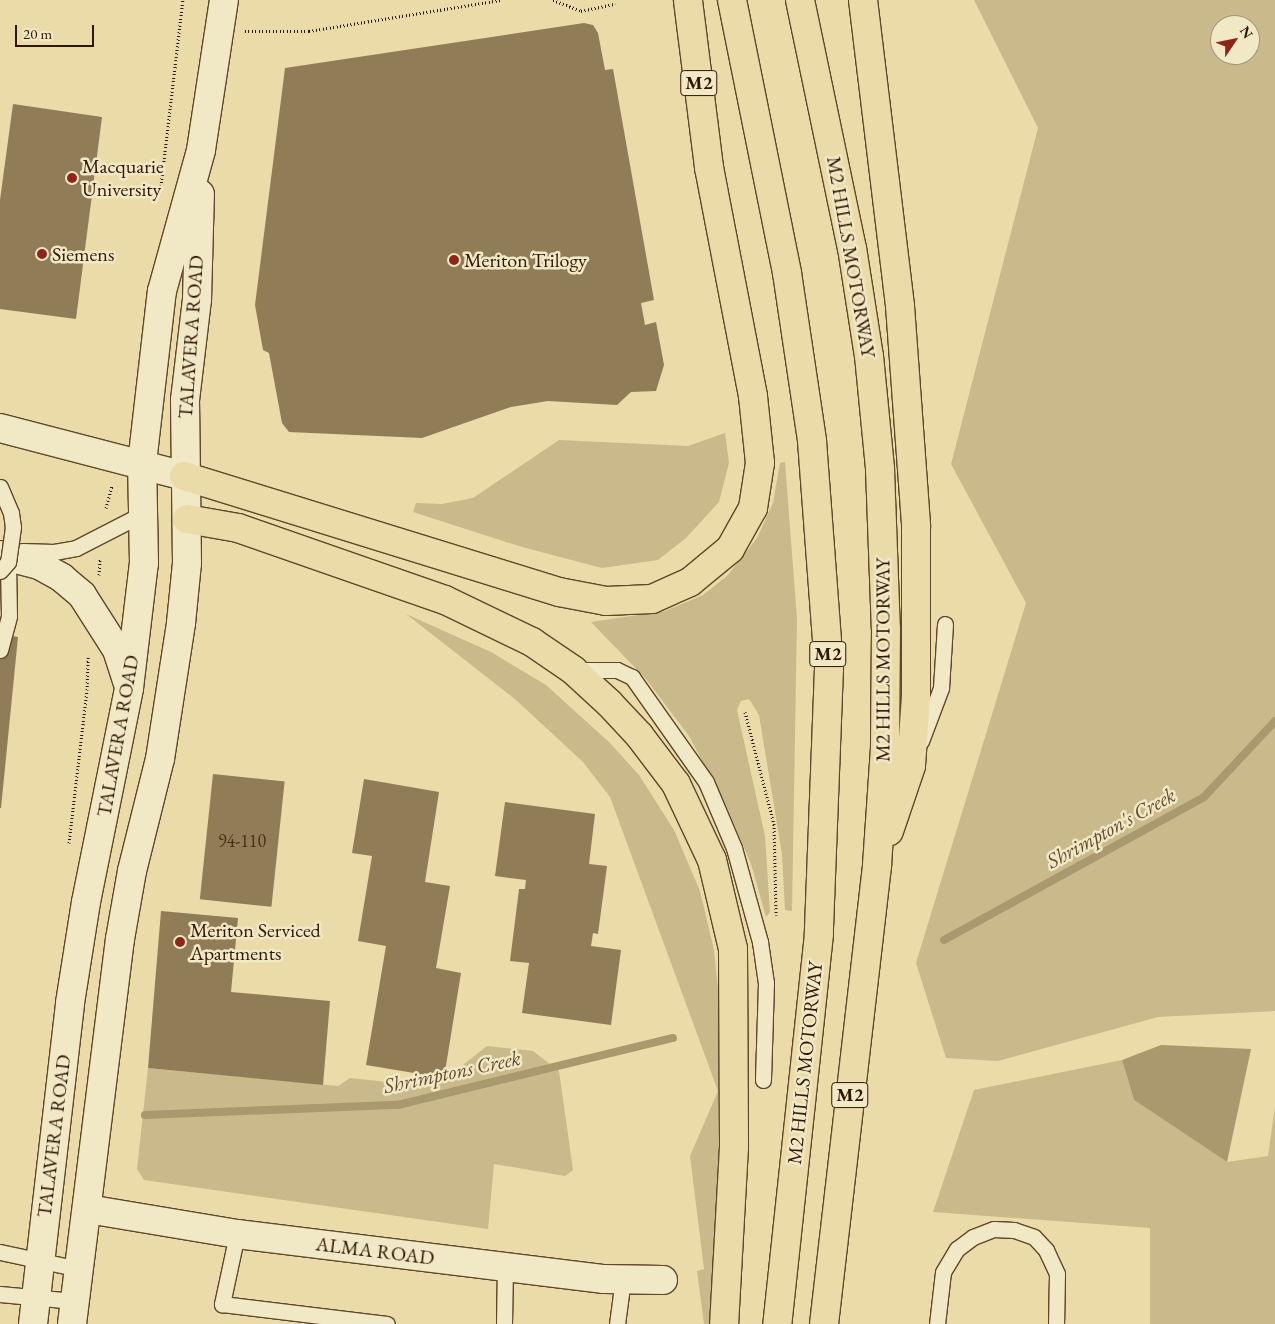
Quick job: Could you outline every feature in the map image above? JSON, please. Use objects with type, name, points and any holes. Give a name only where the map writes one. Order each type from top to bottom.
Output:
[{"type":"highway","name":"M2","points":[[184,476],[559,592],[606,601],[652,599],[690,582],[730,549],[752,508],[760,463],[750,378],[709,167],[688,0]]},
{"type":"highway","name":"M2 HILLS MOTORWAY","points":[[732,0],[787,274],[810,431],[829,668],[819,934],[777,1324]]},
{"type":"highway","name":"M2 HILLS MOTORWAY","points":[[800,0],[852,248],[869,356],[880,469],[886,629],[884,748],[877,866],[824,1324]]},
{"type":"highway","name":"M2","points":[[863,0],[900,306],[916,526],[916,696],[911,766],[877,866]]},
{"type":"highway","points":[[187,518],[238,528],[445,600],[532,642],[573,670],[639,735],[676,784],[712,860],[733,949],[734,1148],[724,1324]]},
{"type":"main road","name":"TALAVERA ROAD","points":[[34,1311],[70,1003],[89,886],[129,688],[144,563],[142,463],[162,291],[201,150],[224,0]]},
{"type":"main road","name":"TALAVERA ROAD","points":[[73,1313],[88,1209],[120,939],[132,871],[160,759],[181,623],[187,563],[187,518],[184,476],[185,400],[197,299],[201,150]]},
{"type":"main road","points":[[0,428],[142,463],[184,476]]},
{"type":"main road","points":[[144,513],[187,518]]},
{"type":"main road","points":[[2,560],[39,565],[62,578],[82,596],[117,650],[129,688]]},
{"type":"main road","name":"ALMA ROAD","points":[[88,1209],[237,1234],[505,1267],[623,1279],[663,1280]]},
{"type":"lane","points":[[0,487],[11,513],[2,560],[10,616],[1,633],[0,650]]},
{"type":"lane","points":[[2,560],[76,548],[144,513]]},
{"type":"lane","points":[[911,766],[941,688],[945,624]]},
{"type":"lane","points":[[573,670],[617,670],[632,677],[684,746],[706,782],[734,848],[760,942],[766,992],[763,1080]]},
{"type":"lane","points":[[937,1324],[943,1272],[957,1249],[973,1237],[994,1229],[1014,1230],[1034,1237],[1046,1250],[1057,1274],[1056,1324]]},
{"type":"lane","points":[[237,1234],[222,1304],[387,1324]]},
{"type":"lane","points":[[0,1252],[40,1259],[79,1269]]},
{"type":"lane","points":[[504,1324],[505,1267]]},
{"type":"lane","points":[[617,1324],[623,1279]]},
{"type":"lane","points":[[0,1294],[34,1311],[73,1313]]},
{"type":"path","points":[[220,30],[309,31],[500,0]]},
{"type":"path","points":[[553,0],[581,11],[615,4]]},
{"type":"path","points":[[105,514],[113,481]]},
{"type":"path","points":[[99,582],[100,557]]},
{"type":"path","points":[[745,712],[774,824],[776,913],[772,932],[760,942]]},
{"type":"shaded area","points":[[974,0],[1275,0],[1275,1011],[1158,1017],[998,1061],[946,1058],[916,963],[1026,603],[951,464],[1038,128]]},
{"type":"shaded area","points":[[725,433],[729,463],[719,502],[686,538],[658,560],[602,568],[522,547],[413,512],[416,503],[442,504],[473,498],[559,440],[688,446]]},
{"type":"shaded area","points":[[785,462],[797,619],[792,911],[785,910],[782,854],[759,715],[749,699],[741,701],[737,710],[765,836],[770,912],[766,917],[751,864],[727,808],[689,736],[646,679],[591,622],[665,611],[703,595],[727,576],[757,538],[773,503],[780,463]]},
{"type":"shaded area","points":[[406,614],[491,652],[546,685],[610,743],[639,775],[674,830],[700,891],[714,950],[720,1008],[724,1093],[712,1324],[704,1324],[697,1271],[704,1269],[690,1156],[718,1091],[610,797],[583,762],[516,700]]},
{"type":"shaded area","points":[[1161,1045],[1251,1049],[1227,1162],[1134,1100],[1122,1060]]},
{"type":"shaded area","points":[[487,1046],[533,1051],[559,1071],[573,1170],[565,1176],[494,1164],[488,1229],[144,1180],[137,1169],[148,1068],[338,1086],[350,1078],[435,1087]]},
{"type":"shaded area","points":[[1122,1060],[1134,1100],[1227,1162],[1268,1156],[1275,1106],[1275,1324],[1150,1324],[1150,1228],[933,1212],[974,1090]]},
{"type":"building","name":"Meriton Trilogy","points":[[584,23],[593,25],[598,33],[605,70],[613,69],[654,300],[641,303],[645,325],[656,322],[664,365],[656,391],[631,392],[617,405],[548,401],[511,407],[422,438],[289,432],[282,423],[269,353],[263,350],[255,305],[285,68]]},
{"type":"building","name":"Siemens","points":[[13,104],[102,117],[76,319],[0,309],[0,200]]},
{"type":"building","points":[[0,634],[18,637],[1,808],[0,808]]},
{"type":"building","points":[[213,774],[285,782],[271,907],[200,899]]},
{"type":"building","points":[[364,779],[439,792],[425,882],[450,886],[436,968],[461,973],[444,1078],[366,1065],[386,946],[358,941],[372,856],[352,853]]},
{"type":"building","points":[[505,802],[595,814],[589,864],[607,866],[598,934],[593,933],[591,946],[621,950],[611,1025],[522,1013],[529,963],[510,961],[519,889],[525,889],[526,880],[495,876]]},
{"type":"building","points":[[161,911],[238,918],[231,992],[330,1001],[323,1085],[148,1068]]},
{"type":"waterway","name":"Shrimpton's Creek","points":[[944,940],[1204,797],[1275,721]]},
{"type":"waterway","name":"Shrimptons Creek","points":[[145,1115],[398,1105],[673,1038]]},
{"type":"place","name":"Macquarie University","points":[[72,178]]},
{"type":"place","name":"Siemens","points":[[42,254]]},
{"type":"place","name":"Meriton Trilogy","points":[[454,260]]},
{"type":"place","name":"Meriton Serviced Apartments","points":[[180,942]]}]
